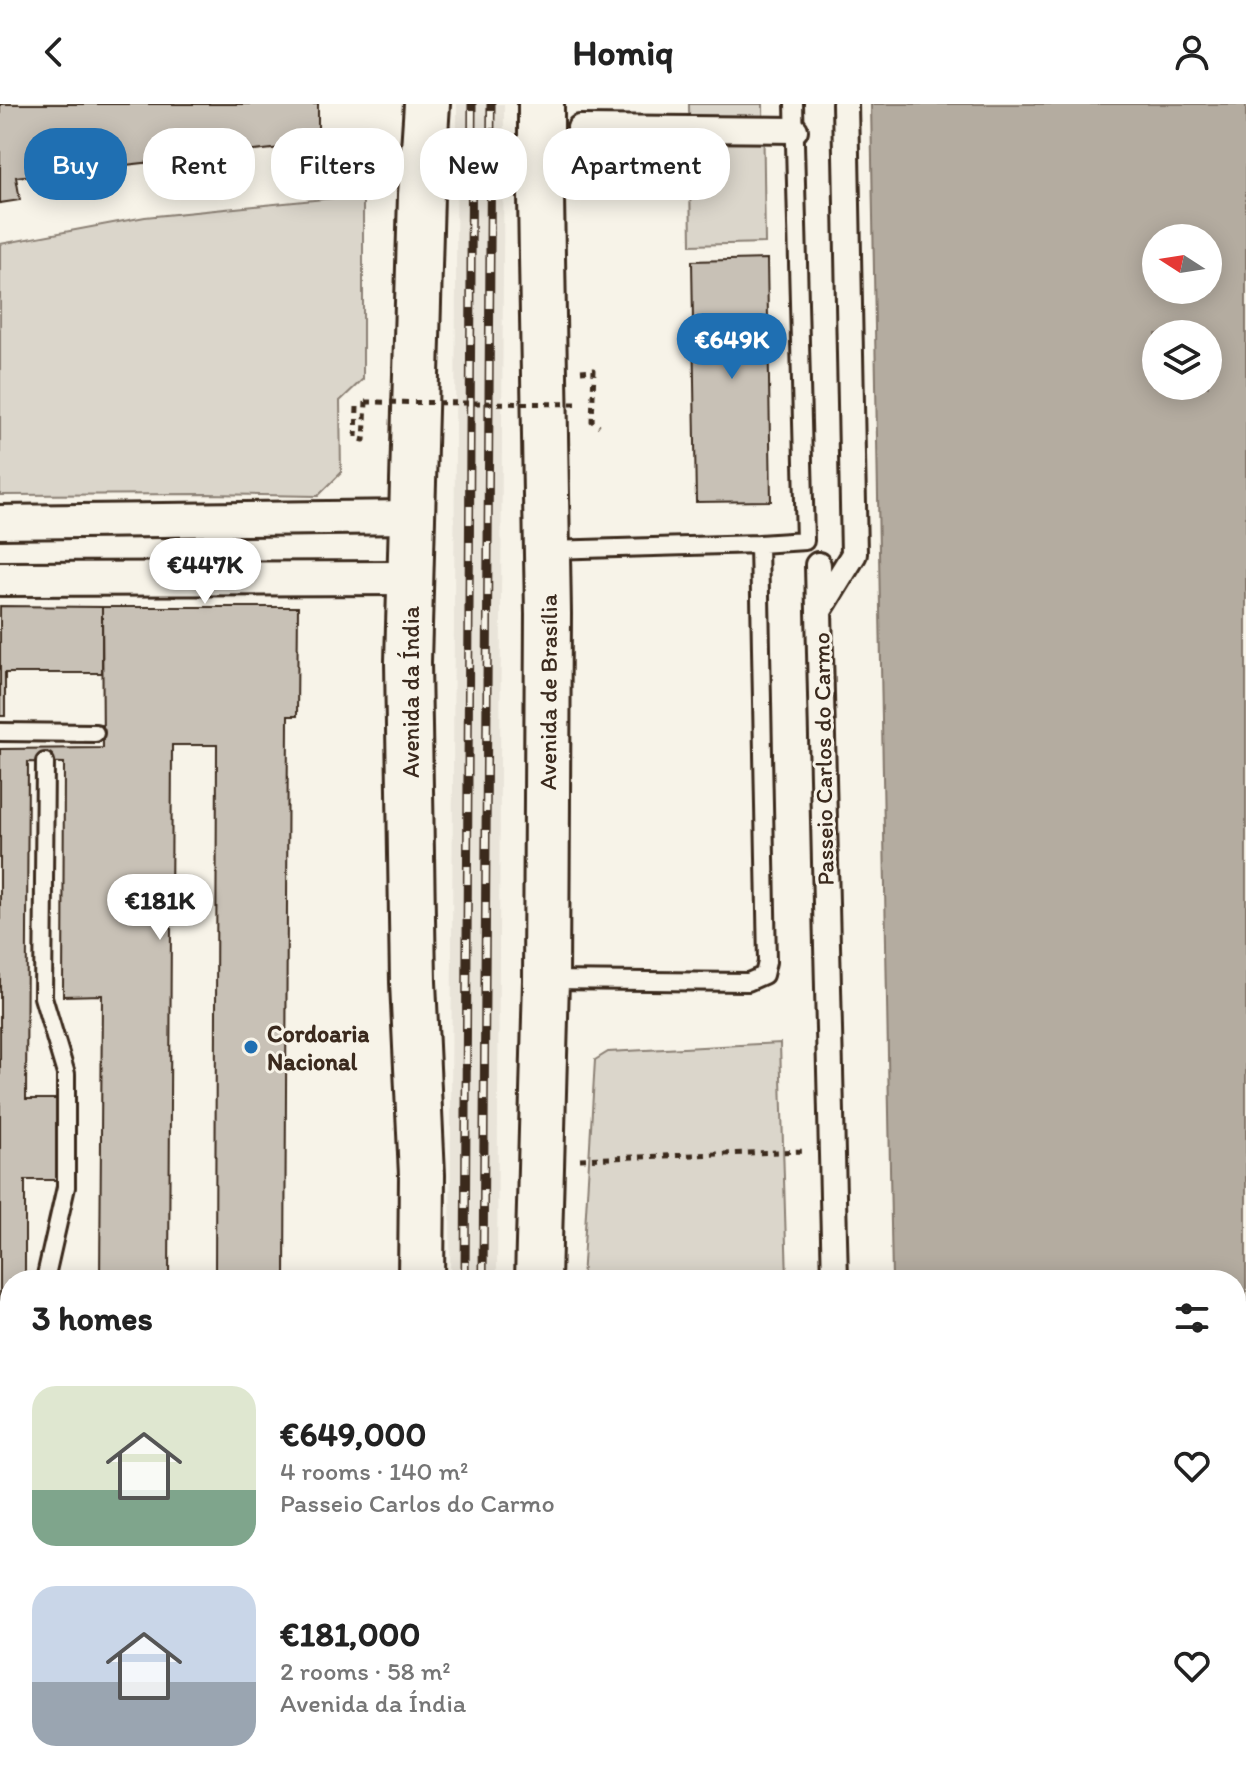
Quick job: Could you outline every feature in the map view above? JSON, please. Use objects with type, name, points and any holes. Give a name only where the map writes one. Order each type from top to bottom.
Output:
[{"type":"main road","name":"Avenida da Índia","points":[[421,1270],[422,1175],[412,951],[408,662],[427,104]]},
{"type":"main road","name":"Avenida de Brasília","points":[[538,1270],[546,980],[547,550],[541,104]]},
{"type":"street","name":"Passeio Carlos do Carmo","points":[[835,1270],[819,611],[854,554],[845,104]]},
{"type":"street","points":[[730,129],[795,130]]},
{"type":"street","points":[[0,522],[411,517]]},
{"type":"street","points":[[818,565],[819,611]]},
{"type":"street","points":[[0,579],[409,578]]},
{"type":"lane","points":[[547,550],[805,541],[794,104]]},
{"type":"lane","points":[[546,980],[748,982],[764,975],[767,962],[767,909],[759,544]]},
{"type":"lane","points":[[0,732],[46,748],[95,733]]},
{"type":"lane","points":[[46,748],[43,997],[66,1074],[66,1187],[47,1270]]},
{"type":"path","points":[[581,382],[581,371],[594,370],[592,421],[599,426]]},
{"type":"path","points":[[357,407],[356,438],[364,440],[366,402],[581,404],[581,393]]},
{"type":"path","points":[[579,1159],[832,1150]]},
{"type":"shaded area","points":[[457,104],[504,104],[504,128],[457,128]]},
{"type":"shaded area","points":[[689,104],[763,104],[765,243],[691,245],[690,200],[730,200],[730,128],[689,128]]},
{"type":"shaded area","points":[[871,104],[1246,104],[1246,1270],[892,1270]]},
{"type":"shaded area","points":[[313,200],[363,200],[363,379],[340,401],[341,473],[318,496],[0,495],[0,244],[145,217]]},
{"type":"shaded area","points":[[456,200],[503,200],[497,1270],[450,1270]]},
{"type":"shaded area","points":[[780,1043],[787,1270],[583,1270],[595,1060],[608,1052]]},
{"type":"building","points":[[0,104],[318,104],[318,128],[271,128],[271,149],[255,151],[255,128],[143,128],[143,163],[127,165],[127,128],[24,128],[24,176],[16,177],[20,200],[0,203]]},
{"type":"building","points":[[767,259],[771,501],[696,502],[692,261]]},
{"type":"building","points":[[0,606],[102,607],[102,673],[5,673],[5,716],[0,716]]},
{"type":"building","name":"Cordoaria Nacional","points":[[102,607],[298,607],[297,716],[288,716],[285,1270],[215,1270],[217,745],[172,745],[169,1270],[100,1270],[102,995],[63,996],[64,763],[28,762],[26,1099],[60,1099],[59,1180],[25,1180],[25,1270],[0,1270],[0,749],[103,748]]},
{"type":"railway","points":[[465,1270],[472,104]]},
{"type":"railway","points":[[483,1270],[491,104]]},
{"type":"place","name":"Cordoaria Nacional","points":[[251,1047]]}]
